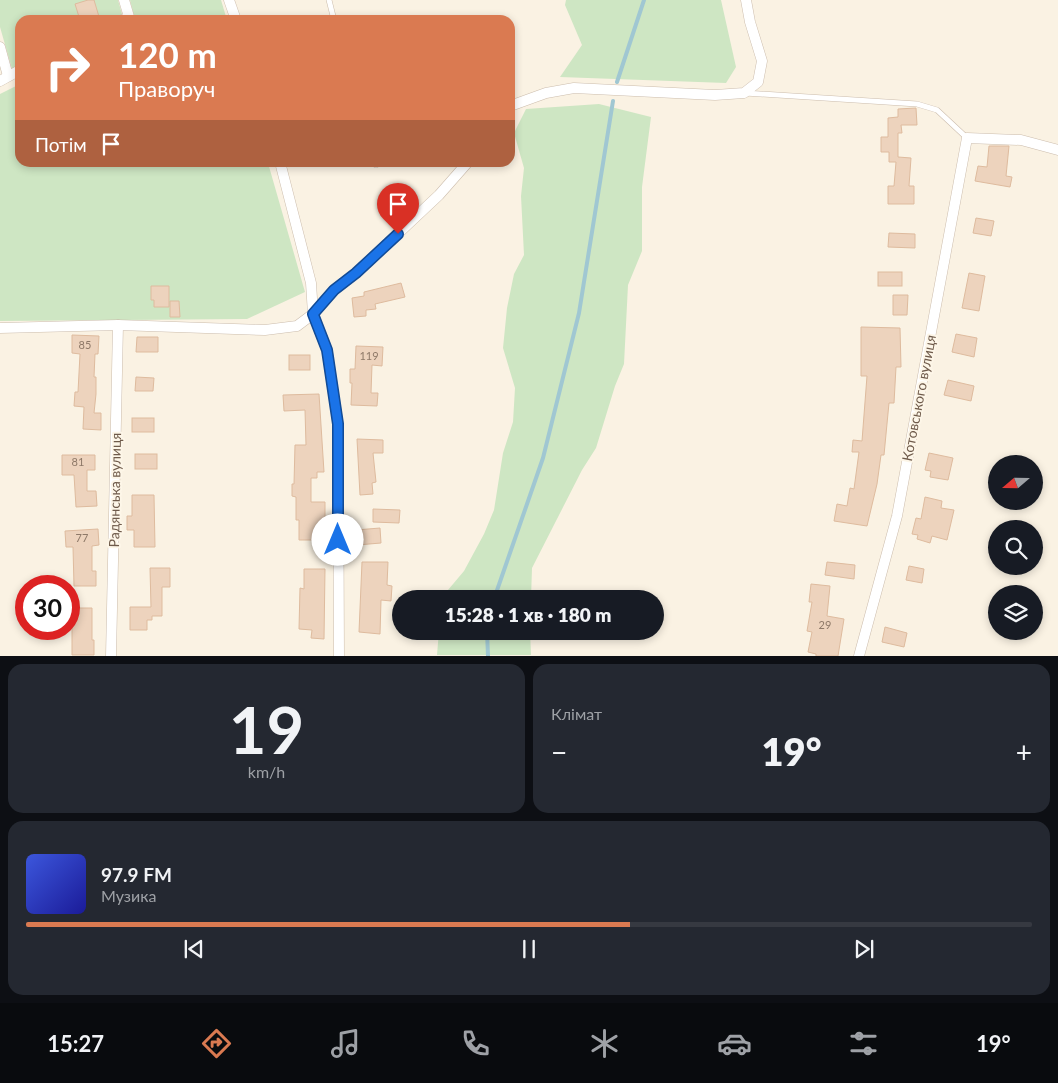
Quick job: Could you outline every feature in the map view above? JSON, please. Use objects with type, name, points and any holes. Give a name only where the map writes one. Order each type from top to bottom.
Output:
[{"type":"street","points":[[124,0],[125,15]]},
{"type":"street","points":[[230,0],[234,15]]},
{"type":"street","points":[[515,104],[546,93],[574,88],[715,95],[744,93],[758,82],[762,61],[750,22],[746,0]]},
{"type":"street","points":[[0,48],[4,78]]},
{"type":"street","points":[[967,138],[1021,140],[1058,150]]},
{"type":"street","name":"Котовського вулиця","points":[[859,656],[896,516],[967,138]]},
{"type":"street","points":[[281,167],[311,283],[313,314],[327,350],[338,424],[339,656]]},
{"type":"street","points":[[0,328],[118,325],[265,330],[297,326],[313,314],[334,290],[356,273],[439,195],[464,167]]},
{"type":"street","name":"Радянська вулиця","points":[[111,656],[118,325]]},
{"type":"lane","points":[[329,0],[333,15]]},
{"type":"lane","points":[[744,93],[917,104],[937,110],[967,138]]},
{"type":"green space","points":[[0,0],[118,0],[122,14],[15,15],[15,68],[12,69],[0,27]]},
{"type":"green space","points":[[130,0],[221,0],[226,15],[134,15]]},
{"type":"green space","points":[[566,0],[721,0],[736,67],[726,83],[560,77],[582,45],[565,5]]},
{"type":"green space","points":[[15,86],[15,167],[269,167],[305,292],[247,319],[0,321],[0,94]]},
{"type":"green space","points":[[599,104],[651,117],[642,187],[642,251],[628,285],[624,364],[615,386],[596,448],[582,470],[532,568],[531,590],[448,590],[464,571],[484,534],[494,510],[503,453],[513,422],[515,388],[503,348],[507,308],[514,274],[524,255],[521,196],[524,168],[515,131],[526,109]]},
{"type":"green space","points":[[438,640],[530,640],[531,655],[437,655]]},
{"type":"building","points":[[94,0],[98,15],[78,15],[75,4]]},
{"type":"building","points":[[916,108],[917,125],[901,125],[902,133],[898,133],[898,157],[911,158],[909,186],[914,186],[914,204],[888,204],[888,186],[894,186],[896,162],[889,162],[889,152],[881,152],[881,137],[888,137],[888,118],[898,117],[898,109]]},
{"type":"building","points":[[989,146],[1009,146],[1006,176],[1012,177],[1010,187],[975,181],[978,166],[987,167]]},
{"type":"building","points":[[976,218],[994,221],[991,236],[973,233]]},
{"type":"building","points":[[889,233],[915,234],[915,248],[888,247]]},
{"type":"building","points":[[878,272],[902,272],[902,286],[878,286]]},
{"type":"building","points":[[969,273],[985,276],[979,311],[962,308]]},
{"type":"building","points":[[401,283],[405,297],[375,304],[376,309],[366,310],[366,316],[354,317],[352,298],[364,296],[364,292]]},
{"type":"building","points":[[151,286],[169,286],[169,307],[154,307],[154,300],[151,300]]},
{"type":"building","points":[[893,295],[908,295],[907,315],[893,315]]},
{"type":"building","points":[[170,301],[179,301],[180,317],[170,317]]},
{"type":"building","points":[[861,327],[900,328],[901,367],[896,367],[894,403],[889,403],[884,455],[881,455],[877,484],[867,526],[834,521],[837,504],[847,506],[850,488],[854,489],[859,452],[852,452],[853,440],[862,441],[867,376],[861,376]]},
{"type":"building","points":[[956,334],[977,338],[974,357],[952,352]]},
{"type":"building","points":[[72,335],[99,336],[98,354],[95,354],[94,377],[96,377],[96,394],[94,413],[101,413],[101,430],[83,429],[84,407],[74,406],[75,392],[78,392],[80,354],[72,353]]},
{"type":"building","points":[[137,337],[158,337],[158,352],[136,352]]},
{"type":"building","points":[[356,346],[383,347],[382,366],[372,365],[371,393],[378,393],[377,406],[351,405],[352,383],[350,383],[350,369],[355,369]]},
{"type":"building","points":[[289,355],[310,355],[310,370],[289,370]]},
{"type":"building","points":[[136,377],[154,378],[153,391],[135,391]]},
{"type":"building","points":[[948,380],[974,386],[971,401],[944,395]]},
{"type":"building","points":[[319,394],[324,472],[317,472],[317,478],[311,478],[311,502],[325,502],[325,540],[299,540],[299,520],[296,520],[296,497],[292,496],[292,484],[294,484],[295,445],[306,445],[305,410],[284,411],[283,395]]},
{"type":"building","points":[[132,418],[154,418],[154,432],[132,432]]},
{"type":"building","points":[[357,439],[383,440],[383,453],[373,453],[376,482],[372,483],[373,494],[360,495]]},
{"type":"building","points":[[929,453],[953,458],[948,480],[930,477],[931,471],[925,470]]},
{"type":"building","points":[[135,454],[157,454],[157,469],[135,469]]},
{"type":"building","points":[[62,455],[95,455],[95,470],[87,470],[87,491],[96,491],[97,506],[76,507],[74,475],[62,475]]},
{"type":"building","points":[[132,495],[154,495],[155,547],[134,547],[134,530],[127,530],[127,516],[132,516]]},
{"type":"building","points":[[925,497],[942,501],[941,508],[954,510],[947,540],[932,536],[930,543],[917,539],[918,535],[912,534],[916,518],[921,519]]},
{"type":"building","points":[[373,509],[400,510],[399,523],[373,522]]},
{"type":"building","points":[[380,528],[381,543],[357,545],[356,530]]},
{"type":"building","points":[[98,529],[99,545],[92,546],[92,571],[96,571],[96,586],[80,586],[80,575],[74,575],[73,547],[66,547],[65,531]]},
{"type":"building","points":[[362,562],[388,562],[387,585],[392,586],[391,601],[381,600],[380,634],[359,632]]},
{"type":"building","points":[[827,562],[855,565],[854,579],[825,575]]},
{"type":"building","points":[[909,566],[924,569],[922,583],[906,580]]},
{"type":"building","points":[[150,568],[170,568],[170,587],[162,587],[162,616],[152,616],[152,620],[147,620],[147,630],[130,630],[130,607],[151,607]]},
{"type":"building","points":[[304,569],[325,569],[324,639],[311,638],[312,630],[299,629],[300,588],[304,589]]},
{"type":"building","points":[[811,584],[830,586],[827,616],[844,619],[838,656],[816,656],[816,654],[808,652],[812,632],[807,631],[812,602],[809,602]]},
{"type":"building","points":[[80,608],[92,608],[94,655],[72,655],[72,640],[80,640]]},
{"type":"building","points":[[885,627],[907,633],[904,647],[882,642]]},
{"type":"waterway","points":[[617,82],[644,0]]},
{"type":"waterway","points":[[497,590],[543,458],[579,313],[613,101]]},
{"type":"waterway","points":[[487,640],[488,656]]},
{"type":"route","points":[[338,540],[338,424],[327,350],[313,314],[334,290],[356,273],[398,234]]}]
